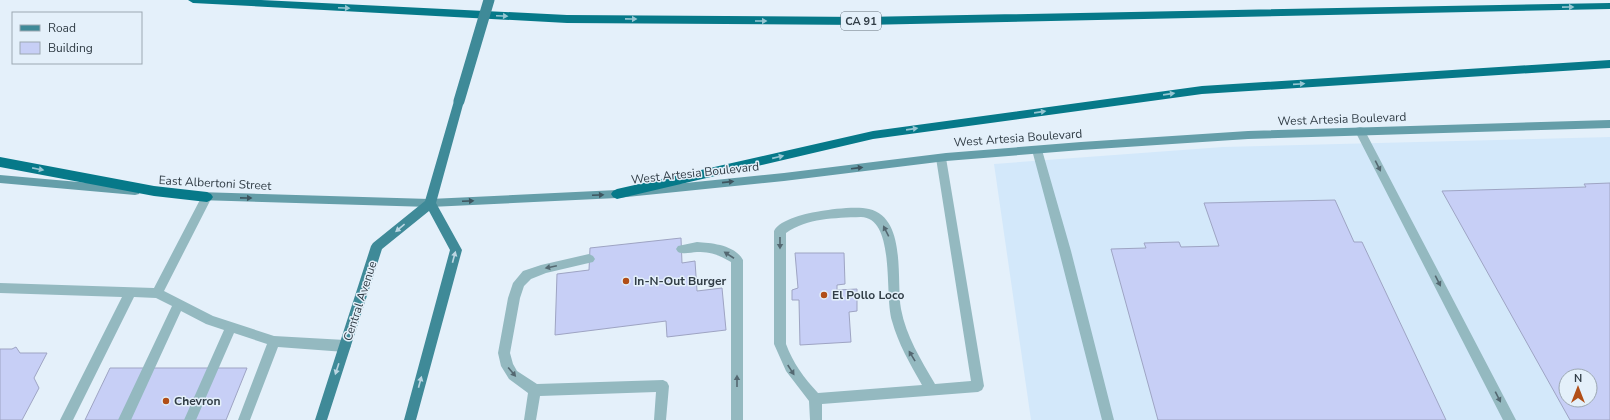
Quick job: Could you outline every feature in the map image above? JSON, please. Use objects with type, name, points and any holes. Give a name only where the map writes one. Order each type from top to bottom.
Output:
[{"type":"highway","name":"CA 91","points":[[193,0],[567,19],[856,21],[1610,6]]},
{"type":"highway","points":[[1529,8],[1550,0]]},
{"type":"highway","points":[[617,194],[873,135],[1202,90],[1610,64]]},
{"type":"highway","points":[[0,162],[154,191],[207,197]]},
{"type":"main road","points":[[410,420],[456,250],[430,203],[489,0]]},
{"type":"main road","name":"West Artesia Boulevard","points":[[430,203],[617,194],[784,177],[941,158],[1248,135],[1610,124]]},
{"type":"main road","name":"East Albertoni Street","points":[[0,179],[207,197],[430,203]]},
{"type":"main road","name":"Central Avenue","points":[[321,420],[377,246],[430,203]]},
{"type":"lane","points":[[1360,131],[1510,420]]},
{"type":"lane","points":[[1037,150],[1065,251],[1108,420]]},
{"type":"lane","points":[[815,399],[978,386],[941,158]]},
{"type":"lane","points":[[157,294],[207,197]]},
{"type":"lane","points":[[816,420],[815,399],[792,373],[784,359],[780,344],[780,231],[792,222],[809,217],[831,214],[871,214],[880,220],[889,234],[895,309],[908,350],[932,390]]},
{"type":"lane","points":[[682,249],[697,247],[720,249],[737,260],[737,420]]},
{"type":"lane","points":[[590,259],[545,268],[528,275],[518,283],[504,353],[507,366],[513,375],[535,390],[663,386],[660,420]]},
{"type":"lane","points":[[0,288],[157,294],[210,320],[274,341],[345,346]]},
{"type":"lane","points":[[66,420],[130,294]]},
{"type":"lane","points":[[124,420],[179,304]]},
{"type":"lane","points":[[190,420],[231,327]]},
{"type":"lane","points":[[244,420],[274,341]]},
{"type":"lane","points":[[530,420],[535,390]]},
{"type":"shaded area","points":[[1610,137],[1610,420],[1031,420],[994,164],[1223,147]]},
{"type":"building","points":[[1610,183],[1610,420],[1570,420],[1563,408],[1598,408],[1598,368],[1558,368],[1558,399],[1442,191],[1586,187],[1584,184]]},
{"type":"building","points":[[1335,200],[1354,242],[1362,242],[1446,420],[1158,420],[1111,249],[1146,248],[1144,243],[1179,242],[1181,247],[1219,246],[1204,203]]},
{"type":"building","name":"In-N-Out Burger","points":[[681,238],[682,263],[695,261],[697,291],[722,288],[726,330],[667,337],[666,321],[555,335],[557,274],[589,270],[590,248]]},
{"type":"building","name":"El Pollo Loco","points":[[795,253],[844,253],[845,284],[837,285],[837,290],[857,289],[857,311],[849,312],[851,342],[800,345],[799,300],[792,300],[792,290],[798,288]]},
{"type":"building","points":[[16,347],[20,353],[47,353],[34,378],[39,388],[22,420],[0,420],[0,349],[12,349]]},
{"type":"building","points":[[110,368],[247,368],[226,420],[85,420]]},
{"type":"place","name":"In-N-Out Burger","points":[[626,281]]},
{"type":"place","name":"El Pollo Loco","points":[[824,295]]},
{"type":"place","name":"Chevron","points":[[166,401]]}]
